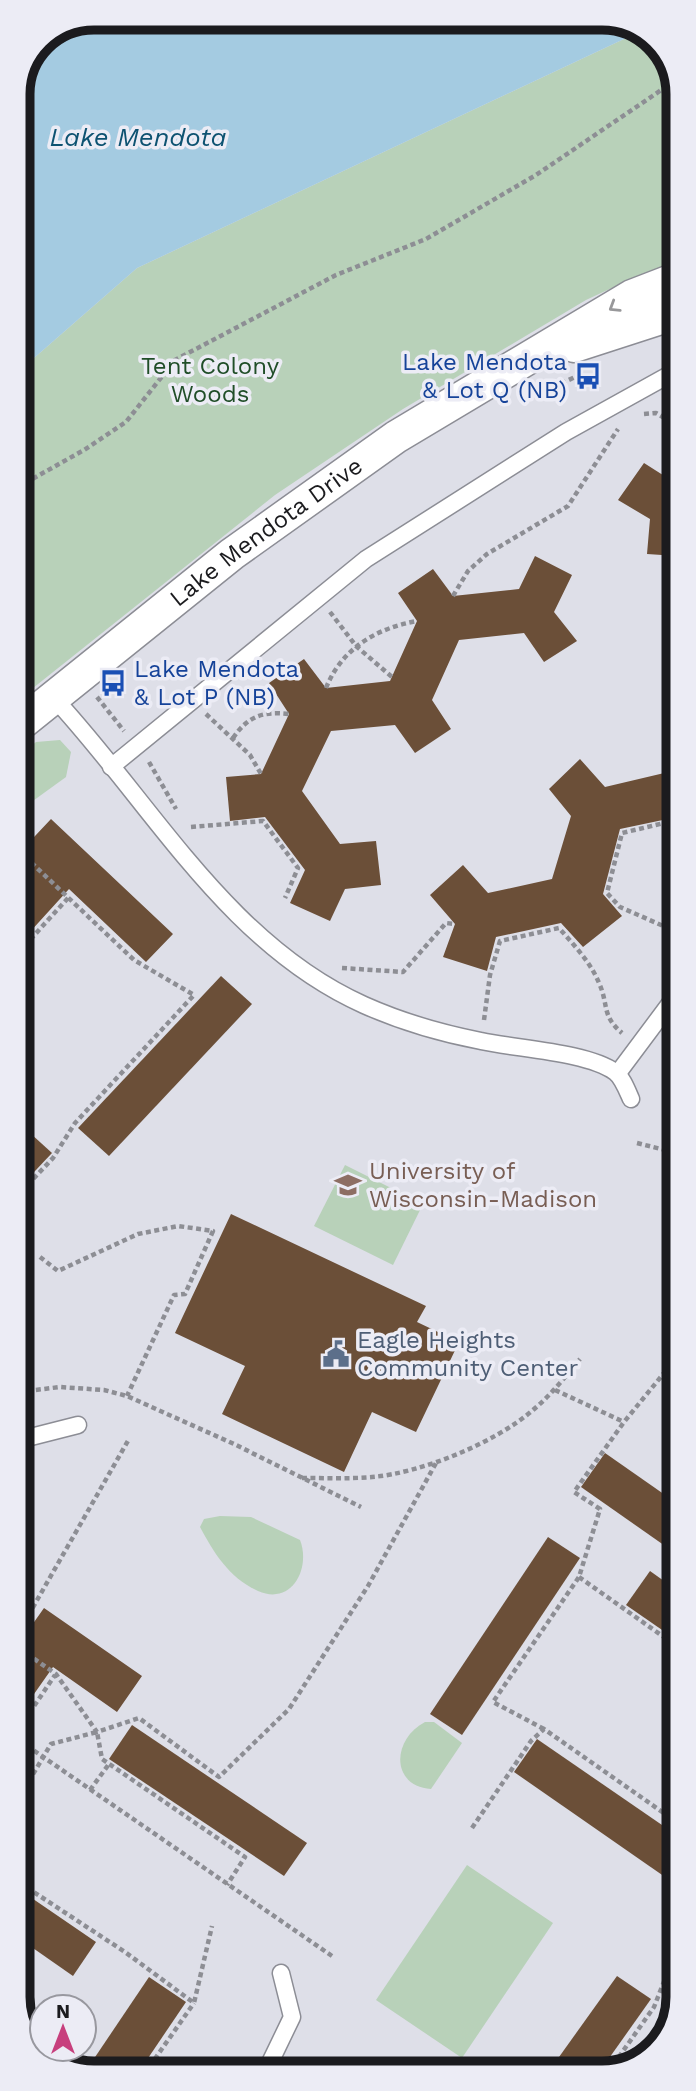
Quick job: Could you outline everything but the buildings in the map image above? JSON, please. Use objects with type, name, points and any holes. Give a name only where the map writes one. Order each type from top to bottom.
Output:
[{"type":"street","name":"Lake Mendota Drive","points":[[30,716],[232,554],[396,437],[529,360],[632,296],[666,283]]},
{"type":"street","name":"Lake Mendota Drive","points":[[529,360],[666,316]]},
{"type":"lane","points":[[111,767],[366,559],[566,432],[666,377]]},
{"type":"lane","points":[[53,697],[199,873],[274,947],[312,974],[361,1003],[415,1026],[596,1062],[618,1073],[631,1098]]},
{"type":"lane","points":[[618,1073],[666,1007]]},
{"type":"lane","points":[[30,1437],[78,1425]]},
{"type":"lane","points":[[271,2061],[292,2017],[281,1973]]},
{"type":"path","points":[[30,480],[84,450],[126,422],[175,360],[336,275],[426,239],[536,175],[666,87]]},
{"type":"path","points":[[636,419],[645,413],[656,413],[666,419]]},
{"type":"path","points":[[453,596],[468,571],[487,554],[568,506],[617,430],[626,424]]},
{"type":"path","points":[[326,688],[333,671],[370,635],[417,621]]},
{"type":"path","points":[[340,625],[356,646],[392,677]]},
{"type":"path","points":[[233,738],[252,717],[272,712],[289,714]]},
{"type":"path","points":[[215,725],[250,755],[261,775]]},
{"type":"path","points":[[146,756],[168,798],[198,837]]},
{"type":"path","points":[[191,827],[263,821],[298,868],[285,898]]},
{"type":"path","points":[[666,822],[622,832],[607,893],[620,908],[666,927]]},
{"type":"path","points":[[30,862],[134,960],[194,995],[75,1123],[53,1158],[30,1182]]},
{"type":"path","points":[[30,940],[68,898]]},
{"type":"path","points":[[335,966],[403,972],[446,923],[455,924]]},
{"type":"path","points":[[486,1004],[490,975],[500,940],[559,928],[579,950],[600,984],[605,1011],[611,1024],[637,1045]]},
{"type":"path","points":[[637,1143],[666,1150]]},
{"type":"path","points":[[40,1257],[58,1271],[138,1234],[178,1226],[213,1231],[185,1294],[174,1295],[127,1396]]},
{"type":"path","points":[[301,1478],[373,1478],[436,1463],[498,1434],[531,1413],[555,1390],[580,1359]]},
{"type":"path","points":[[666,1365],[664,1373],[624,1422],[575,1492],[600,1509],[579,1577],[493,1702],[544,1729],[666,1815]]},
{"type":"path","points":[[30,1391],[60,1387],[104,1390],[127,1396],[360,1507]]},
{"type":"path","points":[[555,1390],[624,1422]]},
{"type":"path","points":[[30,1612],[129,1439]]},
{"type":"path","points":[[30,1779],[51,1744],[139,1718],[219,1777],[289,1709],[368,1586],[436,1463]]},
{"type":"path","points":[[579,1577],[666,1639]]},
{"type":"path","points":[[30,1655],[56,1674],[60,1685],[97,1732],[102,1759],[245,1857],[227,1885]]},
{"type":"path","points":[[30,1712],[56,1674]]},
{"type":"path","points":[[472,1828],[531,1741],[544,1729]]},
{"type":"path","points":[[30,1748],[332,1956]]},
{"type":"path","points":[[90,1790],[109,1763]]},
{"type":"path","points":[[30,1890],[125,1952],[194,2003]]},
{"type":"path","points":[[153,2061],[194,2003],[212,1926]]},
{"type":"path","points":[[618,2059],[654,2007],[666,1976]]},
{"type":"green space","name":"Tent Colony Woods","points":[[630,36],[650,51],[660,65],[666,85],[666,266],[586,300],[403,409],[275,495],[30,690],[30,362],[137,268]]},
{"type":"green space","points":[[60,740],[71,752],[66,777],[30,803],[30,747],[36,742]]},
{"type":"green space","points":[[345,1165],[423,1204],[393,1265],[314,1226]]},
{"type":"green space","points":[[220,1516],[251,1517],[300,1540],[303,1562],[296,1582],[289,1589],[270,1594],[258,1591],[239,1579],[217,1555],[200,1527],[204,1519]]},
{"type":"green space","points":[[425,1722],[434,1722],[462,1743],[431,1789],[408,1780],[400,1761],[406,1739]]},
{"type":"green space","points":[[467,1865],[553,1923],[462,2058],[376,2000]]},
{"type":"water","name":"Lake Mendota","points":[[93,30],[607,30],[630,36],[137,268],[30,362],[31,81],[40,58],[58,40],[81,31]]},
{"type":"place","name":"Lake Mendota & Lot Q (NB)","points":[[588,376]]},
{"type":"place","name":"Lake Mendota & Lot P (NB)","points":[[113,683]]},
{"type":"place","name":"University of Wisconsin-Madison","points":[[348,1185]]},
{"type":"place","name":"Eagle Heights Community Center","points":[[336,1354]]}]
